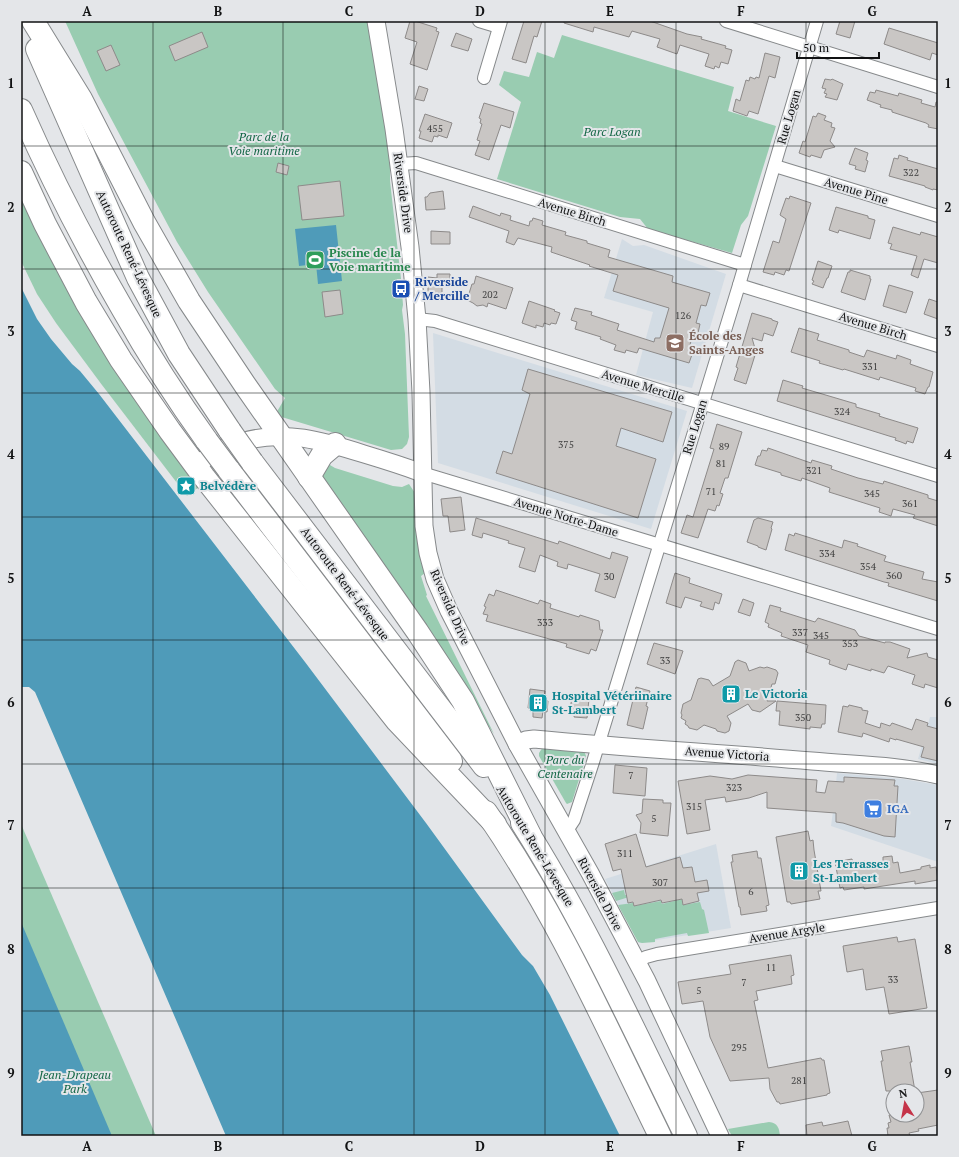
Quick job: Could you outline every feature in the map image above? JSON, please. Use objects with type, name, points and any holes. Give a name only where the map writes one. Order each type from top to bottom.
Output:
[{"type":"highway","name":"Autoroute René-Lévesque","points":[[25,21],[138,278],[180,354],[252,462],[499,787],[530,835],[589,940],[686,1136]]},
{"type":"highway","points":[[33,21],[81,99],[144,222],[189,301],[229,362],[463,701],[530,835]]},
{"type":"highway","name":"Autoroute René-Lévesque","points":[[21,110],[59,193],[98,267],[157,368],[206,441],[425,726],[495,824],[530,881],[570,954],[660,1136]]},
{"type":"highway","points":[[21,172],[51,236],[90,308],[121,360],[195,465],[397,721],[495,824]]},
{"type":"highway","points":[[309,476],[322,455],[335,444]]},
{"type":"street","name":"Riverside Drive","points":[[376,21],[400,164],[410,247],[417,319],[424,526],[428,553],[435,579],[449,611],[517,744],[637,962],[720,1136]]},
{"type":"street","points":[[479,21],[500,24],[484,78]]},
{"type":"street","points":[[726,21],[938,87]]},
{"type":"street","name":"Rue Logan","points":[[565,830],[574,820],[598,745],[701,404],[739,285],[817,21]]},
{"type":"street","name":"Avenue Birch","points":[[400,164],[416,164],[744,265]]},
{"type":"street","name":"Avenue Pine","points":[[774,166],[938,216]]},
{"type":"street","name":"Avenue Birch","points":[[739,285],[938,346]]},
{"type":"street","name":"Avenue Mercille","points":[[417,319],[435,321],[938,476]]},
{"type":"street","name":"Avenue Notre-Dame","points":[[195,465],[218,451],[256,438],[281,436],[307,438],[335,444],[422,473],[938,629]]},
{"type":"street","name":"Avenue Victoria","points":[[517,744],[526,740],[534,739],[908,769],[938,775]]},
{"type":"street","name":"Avenue Argyle","points":[[637,962],[646,957],[657,954],[938,908]]},
{"type":"shaded area","name":"École des Saints-Anges","points":[[622,239],[633,246],[644,245],[726,274],[692,388],[636,375],[653,312],[604,298]]},
{"type":"shaded area","points":[[433,333],[687,411],[651,529],[438,463]]},
{"type":"shaded area","points":[[930,717],[938,717],[938,764],[918,759]]},
{"type":"shaded area","points":[[837,773],[903,779],[938,785],[938,862],[831,826]]},
{"type":"shaded area","points":[[716,844],[731,928],[639,943],[605,879]]},
{"type":"green space","name":"Parc de la Voie maritime","points":[[65,21],[368,21],[390,151],[390,181],[401,279],[397,279],[397,282],[393,283],[394,290],[402,292],[402,310],[405,334],[409,437],[407,444],[402,449],[391,450],[275,415],[285,398],[275,389],[208,292],[177,242],[98,94]]},
{"type":"green space","name":"Parc Logan","points":[[562,35],[734,87],[728,111],[776,126],[748,216],[741,225],[732,253],[648,229],[640,219],[620,217],[497,179],[521,102],[499,85],[504,71],[529,77],[537,52],[554,58]]},
{"type":"green space","points":[[21,185],[203,484],[187,496],[102,385],[56,323],[37,294],[21,261]]},
{"type":"green space","points":[[325,462],[335,468],[393,486],[402,487],[409,484],[415,493],[425,573],[421,576],[427,595],[426,596],[494,734],[325,490],[320,475]]},
{"type":"green space","name":"Parc du Centenaire","points":[[543,747],[584,751],[586,756],[572,802],[566,803],[539,756],[539,753]]},
{"type":"green space","name":"Jean-Drapeau Park","points":[[21,824],[156,1136],[21,1136]]},
{"type":"green space","points":[[624,890],[625,895],[628,895],[629,897],[616,901],[612,893]]},
{"type":"green space","points":[[682,899],[683,905],[700,902],[702,909],[704,910],[709,933],[688,936],[687,933],[655,939],[655,942],[638,942],[618,905],[633,903],[634,906],[661,901],[662,904]]},
{"type":"green space","points":[[769,1122],[778,1126],[780,1136],[732,1136],[728,1129]]},
{"type":"water","points":[[336,225],[342,281],[318,284],[316,264],[299,266],[295,229]]},
{"type":"water","points":[[21,287],[37,319],[51,339],[99,394],[305,662],[426,823],[522,955],[533,966],[550,995],[620,1136],[226,1136],[35,692],[29,687],[21,687]]},
{"type":"water","points":[[21,922],[112,1136],[21,1136]]},
{"type":"building","points":[[410,21],[415,21],[437,28],[436,31],[439,32],[427,70],[410,64],[417,42],[405,38]]},
{"type":"building","points":[[524,21],[542,21],[537,37],[534,36],[526,63],[512,59]]},
{"type":"building","points":[[564,21],[650,21],[687,34],[702,37],[701,39],[726,46],[725,48],[732,50],[728,64],[721,62],[719,68],[715,66],[714,69],[705,66],[709,54],[680,45],[677,54],[657,47],[660,39],[632,31],[629,37],[594,27],[593,32],[564,23]]},
{"type":"building","points":[[840,21],[855,21],[850,38],[836,34]]},
{"type":"building","points":[[889,28],[938,43],[938,55],[932,53],[930,60],[884,44]]},
{"type":"building","points":[[202,32],[208,47],[175,61],[169,46]]},
{"type":"building","points":[[456,33],[472,39],[468,51],[451,46]]},
{"type":"building","points":[[111,45],[120,65],[106,71],[97,51]]},
{"type":"building","points":[[765,53],[780,57],[775,78],[769,76],[758,114],[749,111],[747,116],[733,111],[736,99],[740,101],[746,80],[749,81],[750,77],[755,79],[756,77],[759,78]]},
{"type":"building","points":[[825,79],[832,79],[843,84],[837,100],[825,97],[827,94],[824,93],[826,89],[822,88]]},
{"type":"building","points":[[419,86],[428,89],[424,101],[415,99]]},
{"type":"building","points":[[876,90],[898,96],[899,93],[922,100],[921,103],[935,107],[936,102],[938,102],[938,129],[928,127],[929,125],[926,123],[892,112],[892,110],[880,107],[881,105],[867,100],[870,92],[875,93]]},
{"type":"building","points":[[484,103],[514,112],[510,128],[501,125],[489,160],[475,155],[480,141],[477,140],[482,124],[480,123],[481,119],[479,118]]},
{"type":"building","points":[[818,113],[826,116],[824,120],[832,123],[831,127],[835,128],[830,141],[835,147],[824,150],[821,158],[811,155],[810,157],[799,153],[803,141],[805,142],[813,116],[816,117]]},
{"type":"building","points":[[425,114],[452,123],[447,138],[438,135],[438,137],[434,136],[432,142],[419,138],[421,131],[419,131]]},
{"type":"building","points":[[855,148],[868,153],[866,160],[868,161],[865,172],[855,169],[856,166],[849,164]]},
{"type":"building","points":[[899,155],[908,158],[907,160],[938,169],[938,190],[933,190],[925,186],[889,176],[894,158],[898,159]]},
{"type":"building","points":[[278,163],[289,166],[287,175],[276,172]]},
{"type":"building","points":[[340,181],[344,216],[302,220],[298,186]]},
{"type":"building","points":[[443,191],[445,209],[426,210],[425,197],[427,197],[430,193]]},
{"type":"building","points":[[790,196],[811,203],[789,271],[786,270],[784,275],[775,272],[774,275],[763,272],[773,241],[779,243],[786,219],[780,215],[786,198],[789,199]]},
{"type":"building","points":[[473,206],[500,216],[501,213],[511,216],[510,220],[529,226],[530,221],[532,221],[533,218],[543,221],[542,225],[566,232],[565,235],[587,241],[587,243],[610,250],[608,257],[673,276],[672,282],[710,293],[706,306],[701,305],[696,323],[700,324],[698,333],[694,331],[689,348],[694,349],[689,363],[639,348],[637,353],[626,350],[625,353],[614,350],[616,345],[600,339],[601,337],[575,329],[577,322],[571,320],[575,308],[592,312],[591,315],[619,324],[617,330],[654,342],[655,338],[660,338],[669,308],[613,291],[618,275],[551,252],[552,247],[518,238],[514,245],[506,242],[509,231],[469,217]]},
{"type":"building","points":[[836,207],[868,216],[868,218],[875,220],[870,239],[839,230],[838,233],[829,230]]},
{"type":"building","points":[[893,227],[920,235],[921,232],[938,237],[938,263],[924,259],[918,278],[911,275],[917,256],[890,249],[892,244],[888,243]]},
{"type":"building","points":[[431,231],[450,232],[450,244],[431,244]]},
{"type":"building","points":[[818,261],[832,266],[823,288],[812,284]]},
{"type":"building","points":[[850,270],[870,276],[871,279],[865,300],[841,292]]},
{"type":"building","points":[[437,274],[450,274],[449,287],[442,286],[442,293],[428,292],[428,277],[437,278]]},
{"type":"building","points":[[476,276],[513,288],[506,309],[488,303],[487,307],[483,305],[477,306],[467,300]]},
{"type":"building","points":[[889,285],[913,292],[906,313],[883,306]]},
{"type":"building","points":[[340,290],[343,314],[325,317],[322,292]]},
{"type":"building","points":[[929,299],[938,302],[938,319],[924,314]]},
{"type":"building","points":[[529,301],[560,313],[556,324],[551,323],[550,325],[544,323],[543,327],[536,325],[536,328],[522,323]]},
{"type":"building","points":[[752,313],[778,322],[773,336],[764,333],[762,341],[752,338],[756,352],[746,384],[734,380],[738,368],[736,367]]},
{"type":"building","points":[[799,328],[819,334],[817,340],[849,350],[849,352],[864,357],[867,350],[896,359],[897,355],[911,360],[910,364],[933,372],[929,387],[925,394],[915,391],[916,388],[880,377],[879,380],[844,369],[843,370],[819,363],[820,361],[791,352]]},
{"type":"building","points":[[528,369],[672,412],[663,442],[621,428],[616,446],[656,459],[638,518],[496,473],[503,451],[512,454],[530,394],[522,390]]},
{"type":"building","points":[[783,380],[803,386],[802,388],[856,404],[856,407],[880,414],[879,416],[918,428],[913,443],[907,441],[906,444],[895,440],[896,438],[777,401]]},
{"type":"building","points":[[717,424],[742,432],[728,478],[725,478],[720,493],[723,494],[719,506],[717,505],[715,511],[708,509],[698,538],[681,533],[687,515],[693,517],[714,449],[710,448]]},
{"type":"building","points":[[768,448],[811,463],[812,460],[832,466],[831,469],[858,478],[883,484],[884,481],[928,495],[928,498],[938,501],[938,526],[913,518],[915,515],[893,509],[891,516],[879,512],[880,508],[829,492],[830,488],[802,478],[801,481],[781,475],[781,473],[755,465],[762,450],[767,451]]},
{"type":"building","points":[[461,497],[465,530],[450,532],[448,516],[443,516],[441,499]]},
{"type":"building","points":[[476,518],[558,544],[559,541],[610,559],[612,552],[628,557],[615,598],[595,591],[600,574],[568,564],[567,569],[557,566],[558,562],[540,555],[535,572],[519,567],[525,548],[508,543],[509,541],[483,533],[482,538],[472,535]]},
{"type":"building","points":[[758,518],[773,522],[766,550],[747,542],[754,520]]},
{"type":"building","points":[[795,533],[842,548],[844,540],[858,544],[857,546],[886,556],[884,561],[924,572],[922,579],[938,582],[938,601],[888,586],[889,583],[785,550],[789,534],[794,536]]},
{"type":"building","points":[[675,573],[690,578],[689,583],[722,594],[719,604],[715,602],[713,610],[700,606],[702,602],[685,597],[681,608],[666,603]]},
{"type":"building","points":[[496,590],[538,604],[540,600],[551,604],[550,608],[579,617],[580,615],[599,621],[600,630],[603,630],[596,651],[591,649],[589,654],[566,647],[567,644],[486,621],[488,615],[483,614],[486,607],[484,606],[489,594],[494,596]]},
{"type":"building","points":[[743,599],[754,603],[750,616],[738,612]]},
{"type":"building","points":[[770,605],[781,608],[780,611],[815,622],[818,618],[855,630],[859,636],[885,643],[890,642],[910,649],[907,658],[927,653],[928,657],[938,660],[938,688],[925,684],[924,688],[912,684],[915,675],[888,666],[884,673],[871,669],[871,671],[848,664],[846,670],[829,664],[830,660],[806,652],[808,645],[781,636],[782,633],[768,627],[769,624],[765,622]]},
{"type":"building","points":[[654,643],[683,651],[675,674],[647,664]]},
{"type":"building","name":"Le Victoria","points":[[738,660],[746,663],[749,671],[760,667],[767,667],[776,670],[778,673],[775,684],[772,684],[767,701],[776,701],[760,712],[752,710],[748,704],[727,716],[731,723],[729,731],[725,733],[704,725],[697,730],[689,728],[685,724],[686,721],[681,718],[681,713],[683,704],[691,700],[698,679],[701,678],[709,680],[713,686],[730,676],[735,662]]},
{"type":"building","points":[[636,687],[650,691],[646,706],[648,707],[643,729],[627,725]]},
{"type":"building","name":"Hospital Vétériinaire St-Lambert","points":[[530,689],[545,691],[544,700],[548,701],[547,712],[543,711],[542,718],[533,717],[533,711],[531,708],[528,708]]},
{"type":"building","points":[[572,697],[589,699],[587,718],[574,717],[575,711],[570,710]]},
{"type":"building","points":[[777,701],[826,705],[825,724],[822,724],[821,728],[810,727],[810,729],[779,725],[780,711],[776,711]]},
{"type":"building","points":[[849,705],[868,711],[865,723],[880,728],[881,723],[890,726],[892,723],[912,730],[916,719],[928,723],[927,726],[938,729],[938,761],[921,757],[924,747],[890,738],[889,742],[863,733],[862,737],[838,732],[843,706],[848,707]]},
{"type":"building","points":[[615,765],[647,768],[645,796],[613,793]]},
{"type":"building","points":[[748,775],[817,780],[816,792],[825,793],[828,781],[844,782],[844,777],[895,780],[894,786],[898,786],[895,837],[884,836],[836,822],[836,813],[767,808],[767,792],[749,798],[726,802],[725,797],[705,800],[710,830],[687,834],[678,781],[710,776],[732,779]]},
{"type":"building","points":[[643,799],[663,800],[663,803],[671,803],[668,836],[640,833],[641,823],[636,815],[642,813]]},
{"type":"building","name":"Les Terrasses St-Lambert","points":[[808,831],[810,841],[813,840],[821,891],[818,891],[820,899],[791,904],[790,902],[787,902],[776,837]]},
{"type":"building","points":[[636,834],[646,867],[680,857],[683,868],[692,867],[695,882],[707,880],[709,891],[697,893],[699,901],[683,905],[682,899],[662,903],[661,900],[634,906],[633,902],[628,903],[621,869],[613,871],[605,844]]},
{"type":"building","points":[[757,851],[758,858],[761,858],[769,905],[766,906],[767,911],[741,915],[731,862],[733,862],[732,855]]},
{"type":"building","points":[[892,856],[893,863],[898,862],[900,873],[921,869],[921,867],[930,865],[930,868],[936,867],[938,880],[915,884],[915,881],[864,889],[864,887],[844,890],[843,887],[840,888],[835,862],[852,859],[853,864],[865,861],[866,865],[883,862],[883,857]]},
{"type":"building","points":[[897,937],[898,942],[915,939],[927,1008],[889,1014],[884,987],[866,990],[863,969],[847,972],[843,946]]},
{"type":"building","points":[[791,955],[794,975],[791,976],[792,984],[756,991],[758,1000],[754,1001],[768,1068],[821,1058],[824,1060],[830,1093],[827,1095],[780,1104],[777,1102],[770,1089],[769,1078],[730,1081],[710,1037],[703,1001],[682,1004],[678,982],[731,974],[729,965]]},
{"type":"building","points":[[909,1046],[914,1083],[885,1083],[885,1085],[881,1051]]},
{"type":"building","points":[[938,1090],[938,1125],[918,1129],[919,1131],[909,1133],[910,1136],[888,1136],[888,1123],[925,1123],[925,1092]]},
{"type":"building","points":[[848,1121],[852,1136],[807,1136],[806,1125],[822,1122],[823,1126]]},
{"type":"place","name":"Piscine de la Voie maritime","points":[[315,260]]},
{"type":"place","name":"Riverside / Mercille","points":[[401,289]]},
{"type":"place","name":"École des Saints-Anges","points":[[675,343]]},
{"type":"place","name":"Belvédère","points":[[186,486]]},
{"type":"place","name":"Le Victoria","points":[[731,694]]},
{"type":"place","name":"Hospital Vétériinaire St-Lambert","points":[[538,703]]},
{"type":"place","name":"IGA","points":[[873,809]]},
{"type":"place","name":"Les Terrasses St-Lambert","points":[[799,871]]}]
